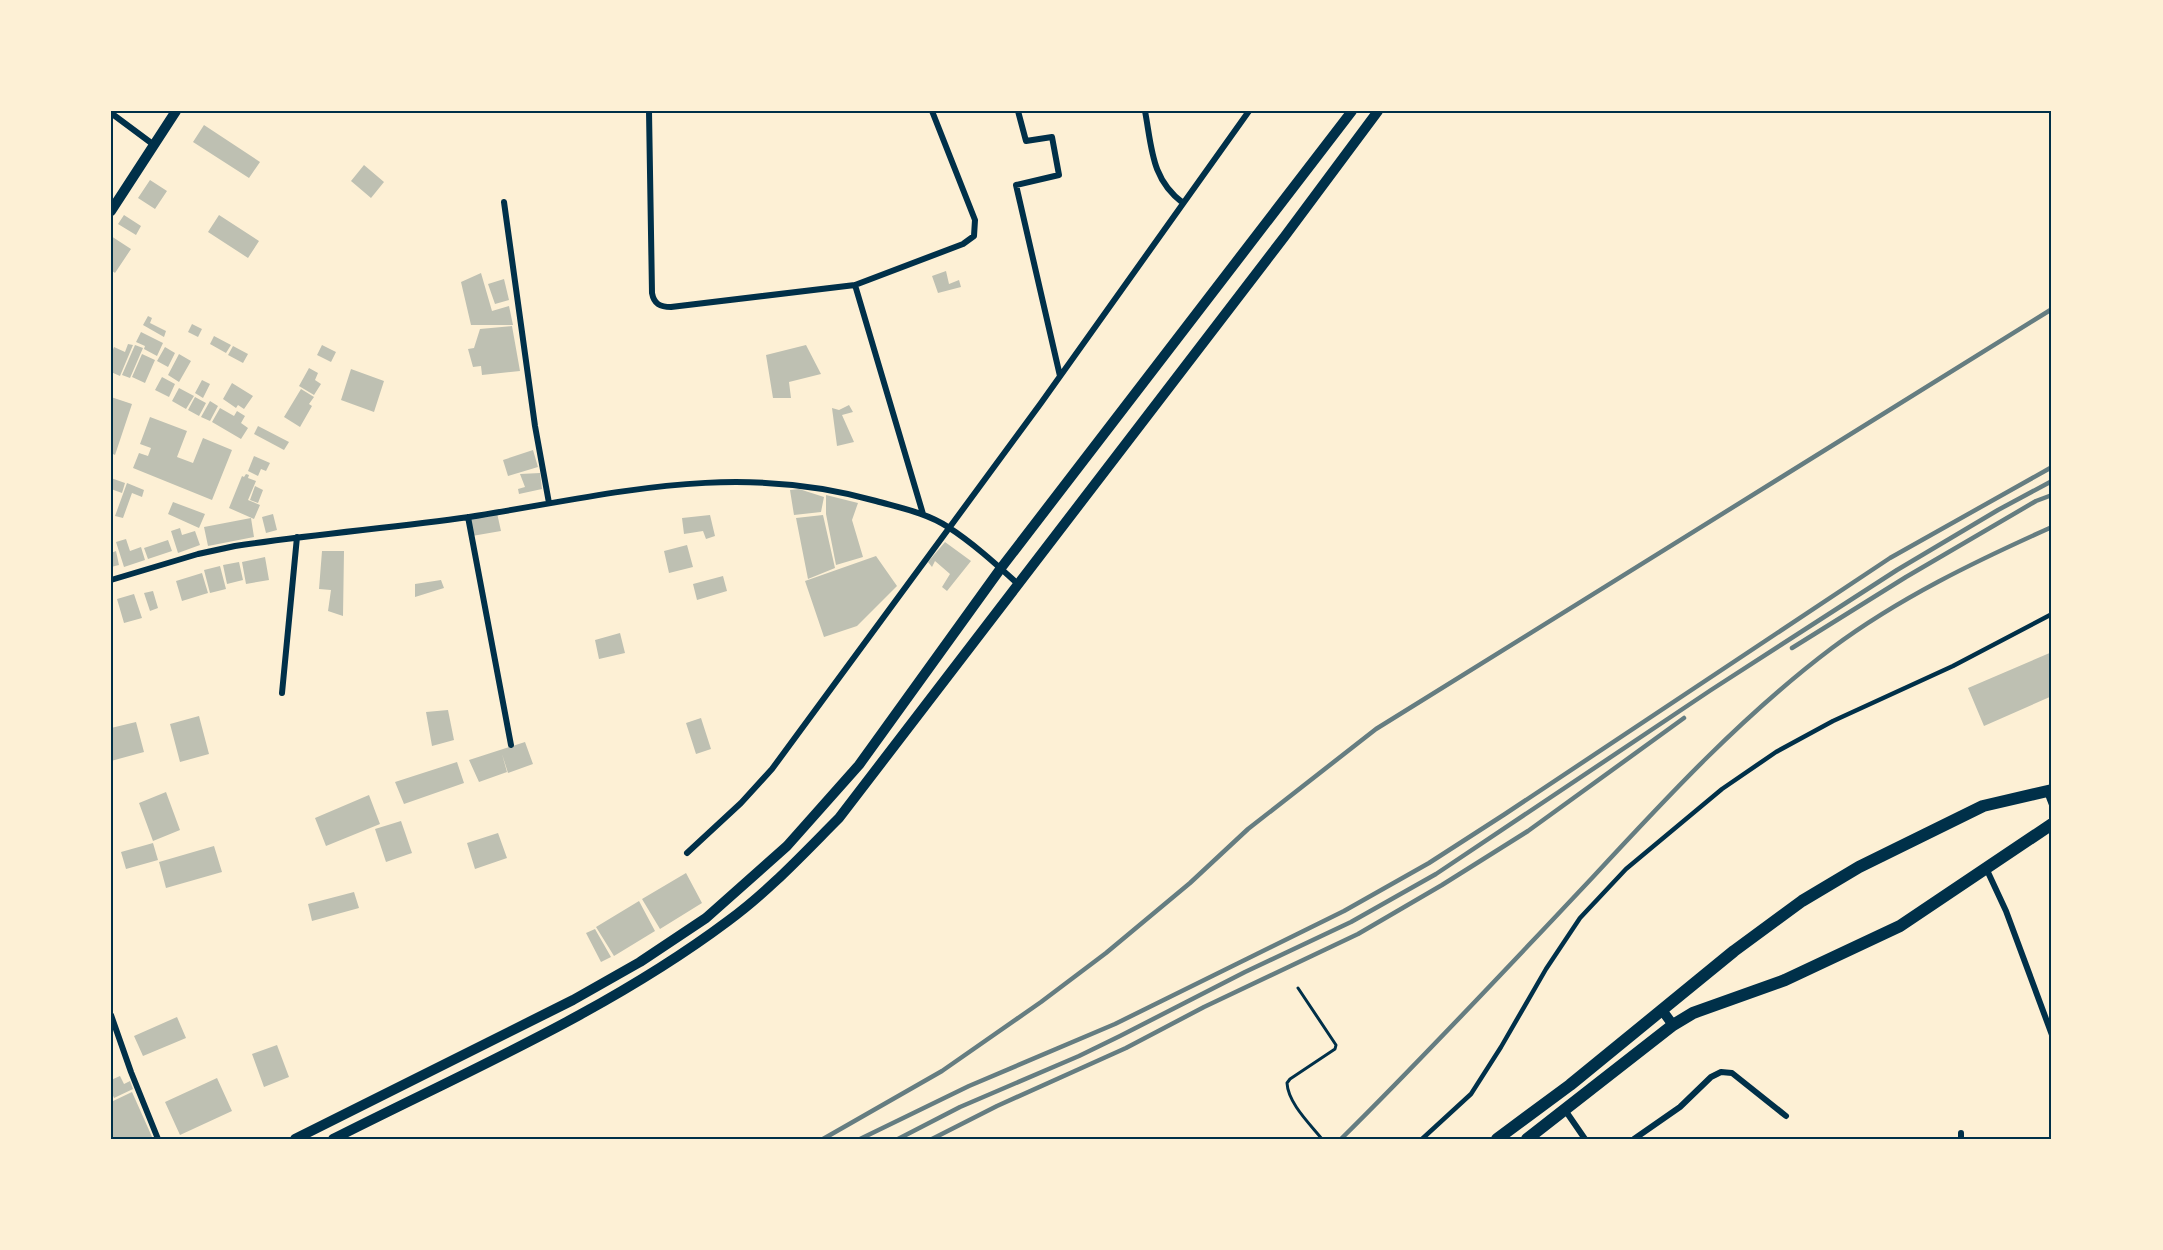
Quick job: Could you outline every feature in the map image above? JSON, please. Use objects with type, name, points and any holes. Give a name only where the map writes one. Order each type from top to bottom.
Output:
[{"type":"main road","points":[[1497,1139],[1570,1085],[1734,951],[1802,901],[1859,867],[1983,806],[2049,790]]},
{"type":"main road","points":[[1527,1139],[1673,1025],[1693,1013],[1785,980],[1900,926],[2052,825]]},
{"type":"street","points":[[111,211],[176,111]]},
{"type":"street","points":[[649,111],[652,293],[657,304],[663,307],[855,285],[963,244],[974,236],[975,220],[932,111]]},
{"type":"street","points":[[1018,111],[1026,141],[1052,137],[1059,175],[1016,185],[1060,376]]},
{"type":"street","points":[[1145,111],[1159,178],[1170,194],[1183,203]]},
{"type":"street","points":[[687,853],[741,803],[772,769],[1060,376],[1249,111]]},
{"type":"street","points":[[295,1139],[573,1000],[640,962],[706,918],[787,846],[859,765],[1001,568],[1352,111]]},
{"type":"street","points":[[333,1139],[566,1022],[658,970],[729,920],[769,887],[839,818],[1378,111]]},
{"type":"street","points":[[111,113],[154,145]]},
{"type":"street","points":[[504,202],[535,426],[549,503]]},
{"type":"street","points":[[855,285],[923,514]]},
{"type":"street","points":[[1186,329],[1204,342]]},
{"type":"street","points":[[111,580],[221,549],[297,537],[468,517],[616,491],[699,482],[757,482],[799,485],[853,494],[923,514],[948,527],[1018,584]]},
{"type":"street","points":[[468,517],[511,745]]},
{"type":"street","points":[[282,693],[297,537]]},
{"type":"street","points":[[2049,790],[2052,805]]},
{"type":"street","points":[[1986,868],[2010,921],[2052,1035]]},
{"type":"street","points":[[1662,1010],[1673,1025]]},
{"type":"street","points":[[111,1015],[158,1139]]},
{"type":"street","points":[[1634,1139],[1680,1107],[1711,1077],[1721,1072],[1732,1073],[1786,1116]]},
{"type":"street","points":[[1565,1109],[1585,1139]]},
{"type":"lane","points":[[1422,1139],[1471,1094],[1546,969],[1581,918],[1626,869],[1722,789],[1776,752],[1833,721],[1953,666],[2052,614]]},
{"type":"path","points":[[1298,988],[1336,1045],[1335,1049],[1287,1083],[1295,1103],[1322,1139]]},
{"type":"building","points":[[204,125],[260,162],[249,178],[193,142]]},
{"type":"building","points":[[364,165],[384,182],[371,198],[351,181]]},
{"type":"building","points":[[150,180],[167,191],[155,209],[138,198]]},
{"type":"building","points":[[124,215],[141,226],[136,235],[118,224]]},
{"type":"building","points":[[219,215],[259,241],[248,258],[208,232]]},
{"type":"building","points":[[111,236],[131,249],[115,273],[111,270]]},
{"type":"building","points":[[946,271],[949,284],[959,280],[961,287],[938,293],[932,276]]},
{"type":"building","points":[[481,273],[492,311],[509,306],[513,325],[471,325],[461,282]]},
{"type":"building","points":[[504,279],[509,300],[495,304],[488,284]]},
{"type":"building","points":[[148,316],[152,318],[150,323],[166,331],[164,337],[143,325]]},
{"type":"building","points":[[192,324],[202,329],[198,337],[188,332]]},
{"type":"building","points":[[512,326],[520,371],[482,375],[481,366],[473,367],[468,349],[474,348],[480,329]]},
{"type":"building","points":[[141,332],[163,343],[157,356],[136,342]]},
{"type":"building","points":[[214,336],[231,345],[226,353],[210,344]]},
{"type":"building","points":[[128,344],[133,345],[120,376],[111,372],[111,354],[114,347],[125,352]]},
{"type":"building","points":[[135,345],[143,348],[130,378],[122,375]]},
{"type":"building","points":[[322,345],[336,352],[331,362],[317,355]]},
{"type":"building","points":[[806,345],[821,374],[789,382],[791,398],[773,398],[766,355]]},
{"type":"building","points":[[233,346],[248,354],[243,363],[228,355]]},
{"type":"building","points":[[165,347],[175,353],[168,367],[157,361]]},
{"type":"building","points":[[142,354],[155,360],[145,383],[132,377]]},
{"type":"building","points":[[179,354],[191,361],[179,382],[168,375]]},
{"type":"building","points":[[309,368],[318,373],[315,380],[321,384],[314,395],[299,386]]},
{"type":"building","points":[[351,369],[384,381],[374,412],[341,400]]},
{"type":"building","points":[[162,377],[175,384],[169,397],[155,390]]},
{"type":"building","points":[[202,380],[210,384],[203,398],[195,393]]},
{"type":"building","points":[[232,383],[253,396],[244,409],[238,405],[236,408],[223,399]]},
{"type":"building","points":[[179,388],[194,396],[186,409],[172,401]]},
{"type":"building","points":[[301,389],[314,397],[309,404],[312,406],[300,427],[284,417]]},
{"type":"building","points":[[111,397],[132,404],[115,455],[111,453]]},
{"type":"building","points":[[195,397],[206,403],[199,416],[188,410]]},
{"type":"building","points":[[210,401],[218,406],[210,421],[201,417]]},
{"type":"building","points":[[849,405],[853,412],[842,415],[854,442],[837,446],[832,408],[839,410]]},
{"type":"building","points":[[220,408],[234,416],[237,411],[245,416],[241,423],[248,428],[241,439],[212,422]]},
{"type":"building","points":[[150,417],[187,431],[177,457],[193,463],[203,438],[232,450],[212,500],[133,468],[139,453],[148,456],[151,448],[140,444]]},
{"type":"building","points":[[258,426],[289,442],[284,450],[254,434]]},
{"type":"building","points":[[533,450],[538,467],[508,476],[503,460]]},
{"type":"building","points":[[254,456],[270,463],[266,471],[261,469],[258,476],[248,471]]},
{"type":"building","points":[[540,473],[542,489],[519,494],[518,489],[525,487],[520,474]]},
{"type":"building","points":[[249,475],[248,478],[256,481],[248,500],[260,505],[254,519],[229,508],[242,476]]},
{"type":"building","points":[[111,478],[125,483],[122,493],[111,489]]},
{"type":"building","points":[[127,483],[144,490],[142,497],[132,493],[123,518],[115,516]]},
{"type":"building","points":[[255,486],[263,490],[258,503],[250,500]]},
{"type":"building","points":[[799,489],[824,497],[821,512],[794,515],[790,490]]},
{"type":"building","points":[[826,495],[858,503],[852,520],[863,557],[836,565],[826,514]]},
{"type":"building","points":[[173,502],[205,514],[199,528],[168,514]]},
{"type":"building","points":[[497,513],[501,531],[472,536],[469,517]]},
{"type":"building","points":[[273,514],[277,530],[266,533],[262,517]]},
{"type":"building","points":[[710,515],[715,536],[706,539],[703,531],[684,534],[682,518]]},
{"type":"building","points":[[823,515],[835,568],[808,579],[796,518]]},
{"type":"building","points":[[251,518],[254,537],[208,546],[204,527]]},
{"type":"building","points":[[180,528],[182,535],[195,531],[200,545],[178,553],[171,531]]},
{"type":"building","points":[[126,539],[130,551],[141,547],[145,560],[124,567],[116,542]]},
{"type":"building","points":[[168,540],[172,551],[148,559],[144,548]]},
{"type":"building","points":[[945,542],[971,561],[947,591],[942,587],[950,574],[935,561],[932,567],[928,562]]},
{"type":"building","points":[[687,545],[693,567],[669,573],[664,551]]},
{"type":"building","points":[[116,551],[119,565],[111,567],[111,553]]},
{"type":"building","points":[[322,551],[344,551],[343,616],[328,611],[331,590],[319,589]]},
{"type":"building","points":[[876,556],[897,586],[857,626],[824,637],[805,581]]},
{"type":"building","points":[[265,557],[269,580],[246,584],[242,562]]},
{"type":"building","points":[[239,562],[243,580],[227,584],[223,565]]},
{"type":"building","points":[[220,566],[226,589],[210,593],[204,570]]},
{"type":"building","points":[[202,573],[208,593],[182,601],[176,581]]},
{"type":"building","points":[[723,576],[727,591],[697,600],[693,584]]},
{"type":"building","points":[[441,580],[444,588],[415,597],[415,584]]},
{"type":"building","points":[[153,591],[158,608],[150,611],[144,593]]},
{"type":"building","points":[[134,594],[142,618],[124,623],[117,599]]},
{"type":"building","points":[[620,633],[625,653],[599,659],[595,640]]},
{"type":"building","points":[[2052,652],[2052,696],[1984,726],[1968,688]]},
{"type":"building","points":[[448,710],[454,740],[432,746],[426,712]]},
{"type":"building","points":[[199,716],[209,754],[180,762],[170,724]]},
{"type":"building","points":[[701,718],[711,749],[696,754],[686,723]]},
{"type":"building","points":[[136,722],[144,752],[111,761],[111,728]]},
{"type":"building","points":[[525,742],[533,764],[508,773],[502,754],[507,772],[479,782],[469,760]]},
{"type":"building","points":[[457,762],[464,783],[404,804],[395,782]]},
{"type":"building","points":[[166,792],[180,830],[153,841],[139,803]]},
{"type":"building","points":[[369,795],[380,824],[326,846],[315,818]]},
{"type":"building","points":[[401,821],[412,853],[386,862],[375,829]]},
{"type":"building","points":[[498,833],[507,858],[475,869],[467,843]]},
{"type":"building","points":[[153,843],[158,860],[126,869],[121,852]]},
{"type":"building","points":[[214,846],[222,872],[166,888],[159,862]]},
{"type":"building","points":[[686,873],[702,903],[660,929],[642,899]]},
{"type":"building","points":[[354,892],[359,908],[312,921],[308,904]]},
{"type":"building","points":[[639,901],[655,931],[614,956],[596,927]]},
{"type":"building","points":[[595,929],[611,957],[601,962],[586,933]]},
{"type":"building","points":[[177,1017],[186,1038],[143,1056],[134,1036]]},
{"type":"building","points":[[277,1045],[289,1077],[264,1087],[252,1054]]},
{"type":"building","points":[[120,1076],[124,1084],[130,1081],[133,1089],[114,1098],[111,1091],[111,1080]]},
{"type":"building","points":[[217,1078],[232,1111],[180,1135],[165,1102]]},
{"type":"building","points":[[132,1092],[153,1139],[111,1139],[111,1102]]},
{"type":"railway","points":[[823,1139],[942,1071],[1041,1002],[1106,953],[1190,883],[1248,829],[1376,729],[2052,309]]},
{"type":"railway","points":[[860,1139],[969,1086],[1115,1024],[1344,911],[1429,863],[1505,814],[1890,558],[2052,467]]},
{"type":"railway","points":[[898,1139],[960,1107],[1120,1036],[1245,972],[1351,922],[1436,874],[1711,690],[1897,570],[2052,481]]},
{"type":"railway","points":[[1792,648],[1906,577],[2036,501],[2052,495]]},
{"type":"railway","points":[[1341,1139],[1468,1010],[1677,787],[1799,674],[1858,630],[1911,597],[1995,553],[2052,527]]},
{"type":"railway","points":[[932,1139],[997,1106],[1126,1048],[1204,1007],[1358,934],[1528,831],[1684,718]]}]
